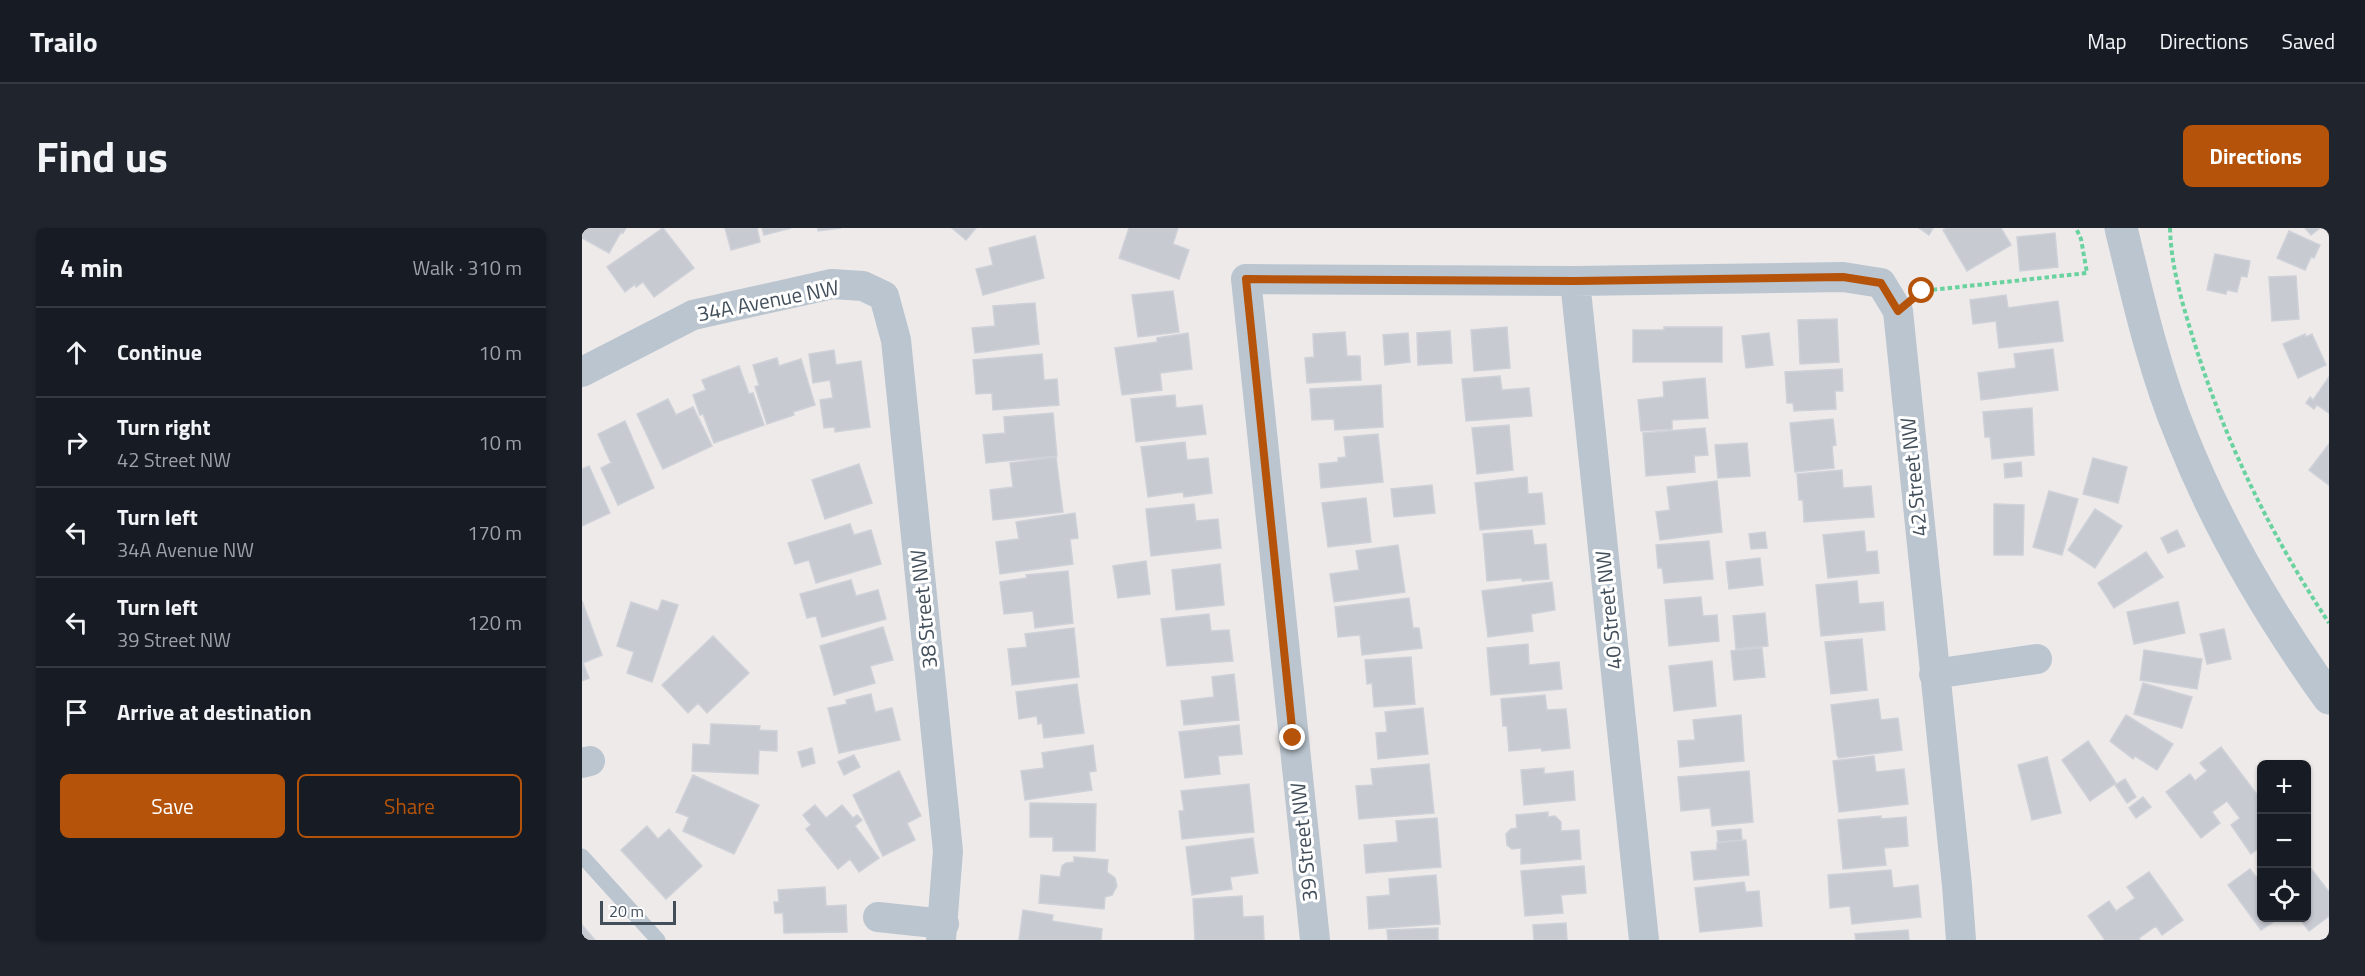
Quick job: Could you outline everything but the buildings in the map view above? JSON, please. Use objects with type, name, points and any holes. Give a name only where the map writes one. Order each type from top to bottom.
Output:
[{"type":"street","points":[[2121,228],[2145,326],[2182,439],[2232,543],[2264,601],[2329,698]]},
{"type":"street","name":"42 Street NW","points":[[1575,281],[1843,277],[1881,283],[1898,311],[1961,940]]},
{"type":"street","name":"39 Street NW","points":[[1315,940],[1246,279],[1575,281]]},
{"type":"street","name":"40 Street NW","points":[[1575,281],[1644,940]]},
{"type":"street","name":"34A Avenue NW","points":[[584,366],[693,315],[832,284],[863,286],[884,296]]},
{"type":"street","name":"38 Street NW","points":[[878,916],[942,932],[948,851],[896,340],[884,296]]},
{"type":"street","points":[[1934,674],[2037,659]]},
{"type":"lane","points":[[582,856],[658,940]]},
{"type":"path","points":[[1898,311],[1922,291],[2087,273],[2081,239],[2076,228]]},
{"type":"path","points":[[2170,228],[2171,255],[2178,288],[2204,374],[2221,417],[2251,485],[2295,572],[2329,622]]},
{"type":"route","points":[[1293,738],[1246,279],[1575,281],[1843,277],[1881,283],[1898,311],[1922,291]]}]
